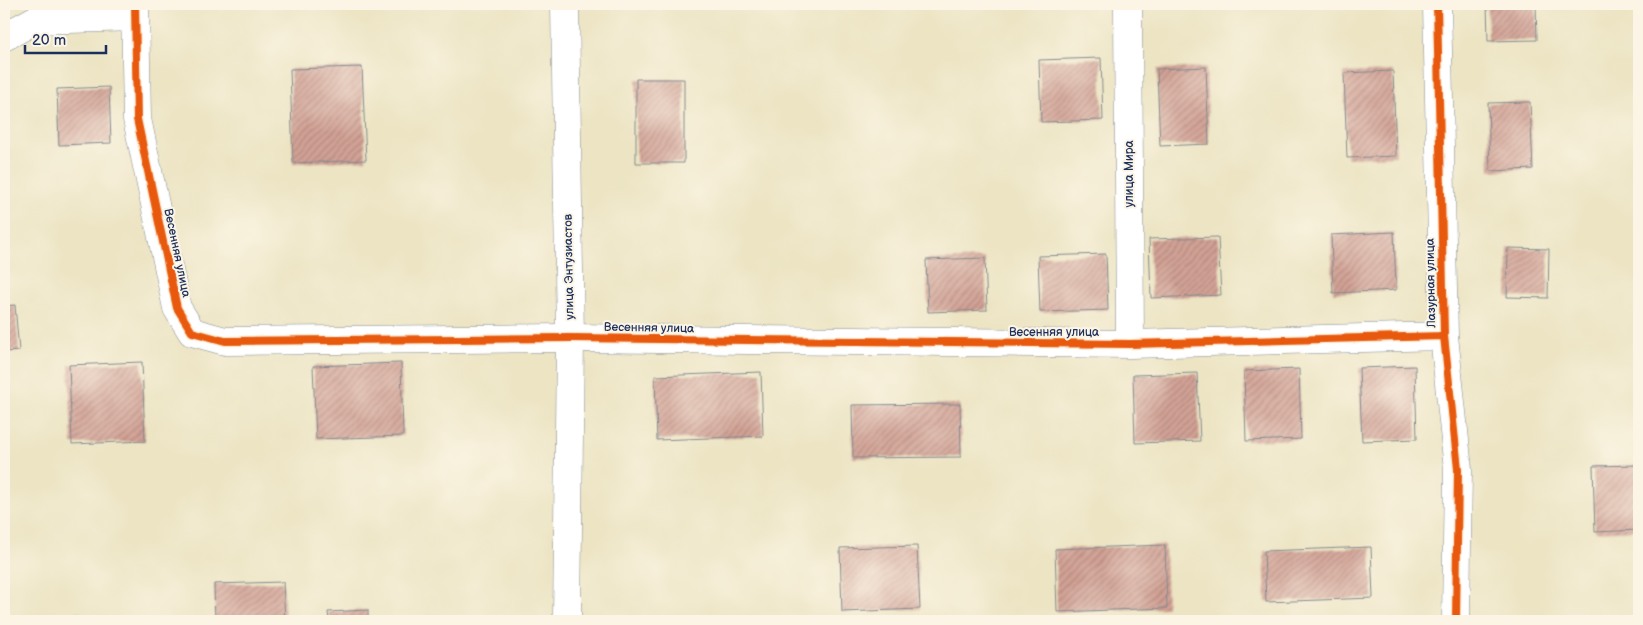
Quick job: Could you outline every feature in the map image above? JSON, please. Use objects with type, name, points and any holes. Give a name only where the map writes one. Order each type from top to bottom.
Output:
[{"type":"street","name":"улица Энтузиастов","points":[[565,4],[570,338],[567,621]]},
{"type":"street","name":"улица Мира","points":[[1128,4],[1130,344]]},
{"type":"street","name":"Лазурная улица","points":[[1436,4],[1444,336],[1458,469],[1456,621]]},
{"type":"street","name":"Весенняя улица","points":[[135,10],[137,119],[177,308],[192,332],[225,341],[570,338],[1130,344],[1444,336]]},
{"type":"street","points":[[4,37],[35,20],[135,10]]},
{"type":"building","points":[[1487,4],[1536,4],[1537,40],[1488,41]]},
{"type":"building","points":[[1101,58],[1103,120],[1041,122],[1039,60]]},
{"type":"building","points":[[362,67],[366,160],[293,163],[290,69]]},
{"type":"building","points":[[1206,67],[1209,144],[1160,146],[1157,69]]},
{"type":"building","points":[[1393,71],[1396,156],[1347,158],[1344,73]]},
{"type":"building","points":[[636,79],[684,79],[684,163],[636,163]]},
{"type":"building","points":[[109,87],[111,143],[59,145],[57,89]]},
{"type":"building","points":[[1530,102],[1533,169],[1490,171],[1488,103]]},
{"type":"building","points":[[1394,232],[1396,290],[1333,293],[1331,235]]},
{"type":"building","points":[[1218,237],[1221,295],[1151,298],[1149,239]]},
{"type":"building","points":[[1508,248],[1549,249],[1548,298],[1507,297]]},
{"type":"building","points":[[1106,254],[1108,310],[1040,312],[1038,256]]},
{"type":"building","points":[[985,258],[987,310],[928,312],[926,260]]},
{"type":"building","points":[[15,305],[19,351],[4,352],[4,306]]},
{"type":"building","points":[[142,362],[145,441],[72,444],[69,365]]},
{"type":"building","points":[[401,363],[403,436],[316,439],[313,366]]},
{"type":"building","points":[[1415,366],[1417,439],[1362,441],[1359,368]]},
{"type":"building","points":[[1299,369],[1301,439],[1246,441],[1244,371]]},
{"type":"building","points":[[761,372],[763,436],[657,440],[655,376]]},
{"type":"building","points":[[1197,373],[1200,441],[1135,443],[1133,375]]},
{"type":"building","points":[[960,404],[961,457],[853,458],[852,405]]},
{"type":"building","points":[[1639,465],[1639,530],[1595,532],[1593,466]]},
{"type":"building","points":[[1165,545],[1167,608],[1057,612],[1055,549]]},
{"type":"building","points":[[917,546],[920,609],[842,612],[840,548]]},
{"type":"building","points":[[1371,547],[1373,598],[1266,602],[1264,551]]},
{"type":"building","points":[[283,582],[285,621],[215,621],[214,584]]},
{"type":"building","points":[[368,610],[368,621],[329,621],[328,612]]},
{"type":"building","points":[[52,616],[108,619],[107,621],[51,621]]},
{"type":"cycle path","points":[[135,4],[137,119],[177,308],[192,332],[225,341],[570,338],[1130,344],[1444,336]]},
{"type":"cycle path","points":[[1437,4],[1444,336],[1458,469],[1456,621]]}]
